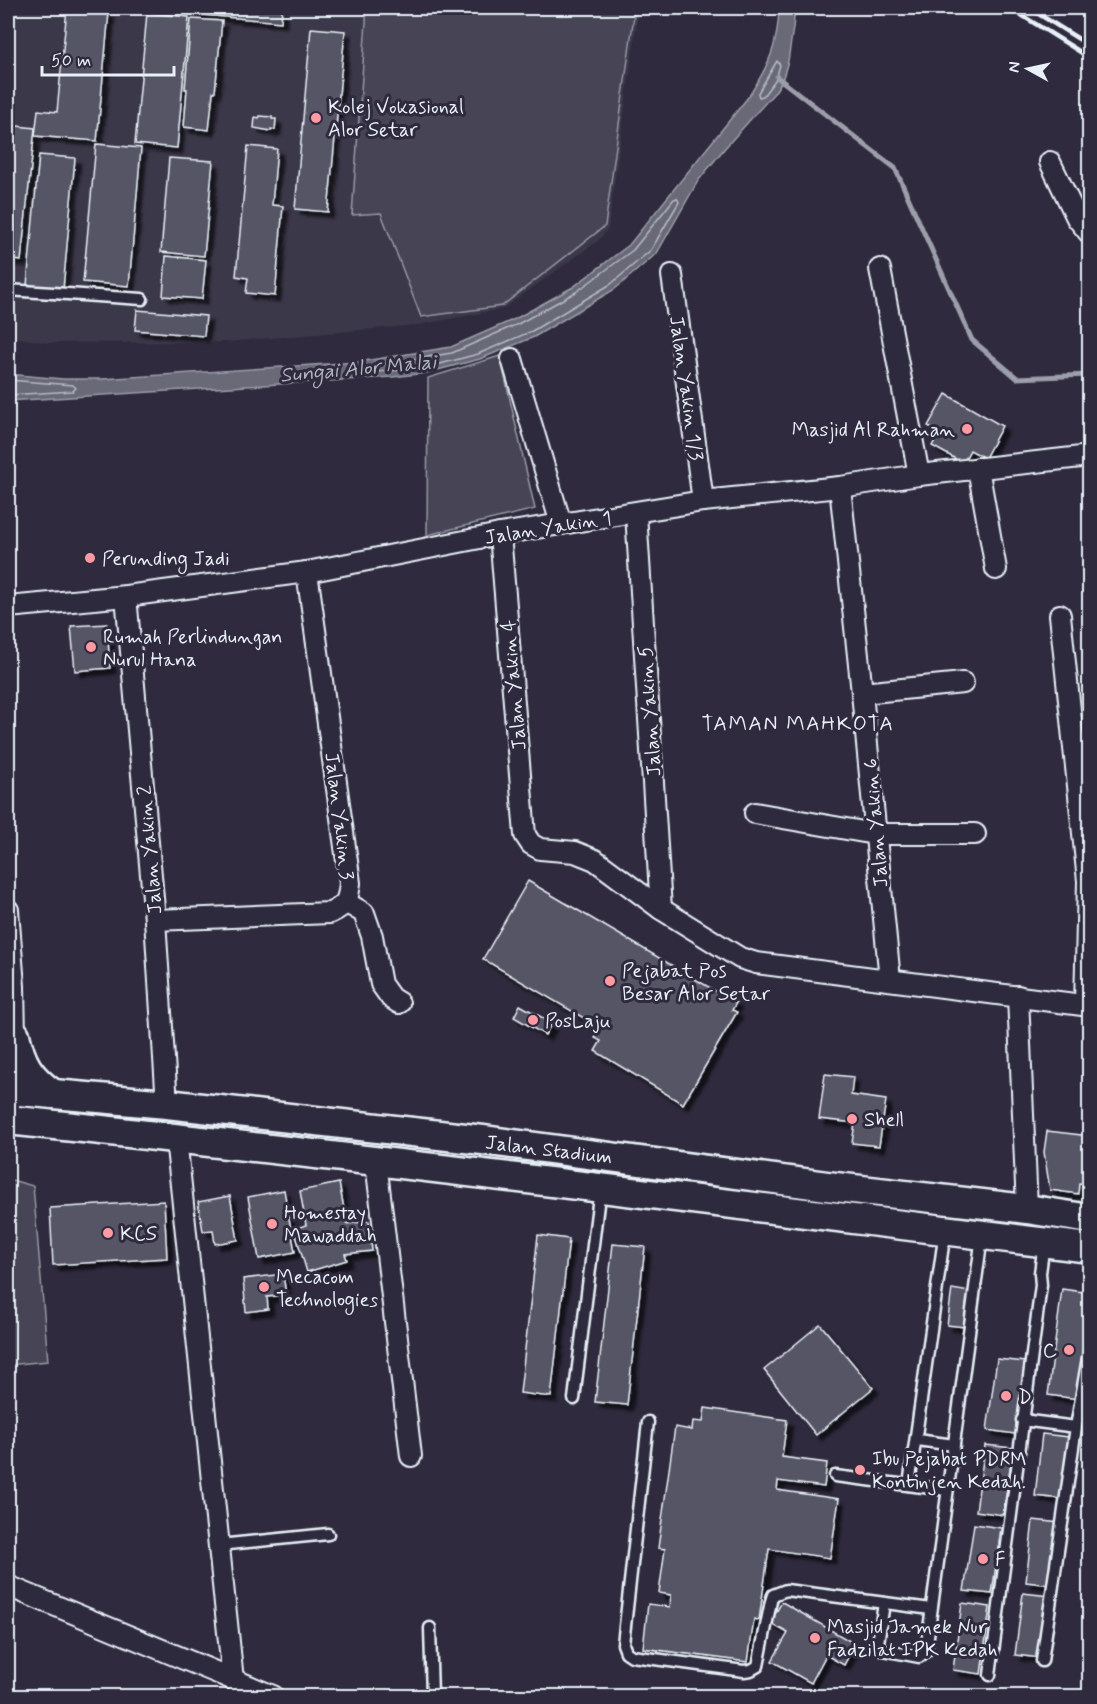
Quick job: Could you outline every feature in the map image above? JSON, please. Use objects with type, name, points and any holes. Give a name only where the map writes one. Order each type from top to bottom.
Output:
[{"type":"main road","points":[[11,1041],[31,1075],[53,1094]]},
{"type":"main road","name":"Jalan Stadium","points":[[9,1090],[166,1104],[483,1140],[1027,1209],[1089,1219]]},
{"type":"main road","name":"Jalan Stadium","points":[[8,1119],[1089,1248]]},
{"type":"street","points":[[1050,162],[1077,218],[1089,234]]},
{"type":"street","points":[[880,269],[919,475]]},
{"type":"street","name":"Jalan Yakin 1/3","points":[[672,275],[703,501]]},
{"type":"street","points":[[512,359],[561,524]]},
{"type":"street","name":"Jalan Yakin 1","points":[[8,607],[126,596],[307,572],[500,534],[703,501],[840,487],[919,475],[1089,456]]},
{"type":"street","points":[[978,468],[996,569]]},
{"type":"street","name":"Jalan Yakin 6","points":[[840,487],[890,980]]},
{"type":"street","name":"Jalan Yakin 5","points":[[636,513],[661,909]]},
{"type":"street","name":"Jalan Yakin 4","points":[[500,534],[525,835],[531,844],[540,849],[575,852],[596,860],[661,909]]},
{"type":"street","name":"Jalan Yakin 3","points":[[155,920],[330,913],[347,903],[350,883],[307,572]]},
{"type":"street","name":"Jalan Yakin 2","points":[[126,596],[155,920],[166,1104]]},
{"type":"street","points":[[661,909],[740,958],[756,963],[1087,1005],[1089,881],[1060,615]]},
{"type":"street","points":[[862,693],[963,683]]},
{"type":"street","points":[[755,813],[875,834],[975,834]]},
{"type":"street","points":[[347,903],[364,913],[372,936],[381,984],[391,998],[399,1003]]},
{"type":"street","points":[[8,910],[14,986],[8,1119]]},
{"type":"street","points":[[1018,996],[1027,1209]]},
{"type":"street","points":[[176,1138],[233,1680]]},
{"type":"street","points":[[376,1162],[411,1456]]},
{"type":"street","points":[[8,1586],[273,1696]]},
{"type":"lane","points":[[8,290],[142,299]]},
{"type":"lane","points":[[574,1399],[600,1188]]},
{"type":"lane","points":[[909,1485],[945,1231]]},
{"type":"lane","points":[[884,1603],[879,1647],[883,1650],[919,1657],[926,1651],[982,1236]]},
{"type":"lane","points":[[990,1675],[1041,1285],[1040,1272],[1044,1242]]},
{"type":"lane","points":[[1042,1661],[1076,1427],[1085,1405],[1089,1346]]},
{"type":"lane","points":[[1022,1420],[1076,1427]]},
{"type":"lane","points":[[648,1422],[623,1644],[626,1652],[632,1656],[744,1671],[751,1670],[758,1666],[773,1595],[786,1590],[931,1609]]},
{"type":"lane","points":[[917,1440],[954,1445]]},
{"type":"lane","points":[[835,1476],[947,1490]]},
{"type":"lane","points":[[219,1545],[328,1534]]},
{"type":"lane","points":[[430,1628],[432,1696]]},
{"type":"shaded area","name":"Kolej Vokasional Alor Setar","points":[[8,8],[639,8],[608,229],[598,241],[503,309],[418,325],[228,342],[49,343],[8,336]]},
{"type":"shaded area","points":[[367,8],[635,8],[605,226],[502,306],[421,317],[381,213],[352,215]]},
{"type":"shaded area","points":[[500,356],[535,509],[427,535],[428,378]]},
{"type":"shaded area","points":[[8,1179],[33,1186],[48,1361],[8,1365]]},
{"type":"water","name":"Sungai Alor Malai","points":[[779,8],[795,8],[788,61],[782,81],[698,181],[657,253],[615,289],[534,337],[480,359],[426,373],[8,401],[8,374],[63,379],[102,379],[358,362],[451,347],[515,319],[573,287],[629,245],[749,96],[771,54],[777,33]]},
{"type":"building","points":[[67,8],[109,12],[97,141],[35,136],[38,110],[57,112]]},
{"type":"building","points":[[194,8],[282,8],[281,22],[193,14]]},
{"type":"building","points":[[147,13],[189,17],[177,148],[135,144]]},
{"type":"building","points":[[191,19],[222,21],[209,130],[184,127]]},
{"type":"building","points":[[311,28],[345,31],[328,212],[295,209]]},
{"type":"building","points":[[255,117],[276,119],[275,130],[254,128]]},
{"type":"building","points":[[8,125],[35,128],[21,261],[8,259]]},
{"type":"building","points":[[96,144],[141,148],[129,286],[83,282]]},
{"type":"building","points":[[248,146],[277,149],[272,205],[283,206],[275,296],[246,293],[248,278],[236,276]]},
{"type":"building","points":[[39,155],[75,158],[63,289],[27,285]]},
{"type":"building","points":[[169,158],[213,161],[204,256],[161,252]]},
{"type":"building","points":[[166,256],[206,260],[202,299],[163,296]]},
{"type":"building","points":[[137,310],[206,316],[204,336],[135,330]]},
{"type":"building","name":"Masjid Al Rahman","points":[[946,394],[1002,426],[985,458],[970,450],[963,463],[932,446],[940,432],[928,426]]},
{"type":"building","name":"Rumah Perlindungan Nurul Hana","points":[[107,624],[110,668],[75,671],[71,626]]},
{"type":"building","name":"Pejabat Pos Besar Alor Setar","points":[[528,881],[736,1003],[732,1010],[737,1012],[683,1104],[595,1051],[601,1041],[595,1038],[601,1028],[483,959]]},
{"type":"building","name":"PosLaju","points":[[520,1005],[552,1023],[545,1035],[514,1017]]},
{"type":"building","points":[[825,1074],[853,1077],[851,1095],[886,1100],[879,1146],[852,1143],[855,1123],[819,1119]]},
{"type":"building","points":[[1047,1131],[1090,1136],[1090,1184],[1079,1183],[1078,1194],[1050,1190],[1044,1152]]},
{"type":"building","points":[[339,1183],[347,1224],[369,1221],[372,1251],[345,1254],[347,1260],[307,1272],[294,1229],[306,1225],[300,1191]]},
{"type":"building","name":"Homestay Mawaddah","points":[[284,1190],[295,1252],[259,1259],[248,1197]]},
{"type":"building","name":"Homestay Mawaddah","points":[[230,1196],[238,1240],[215,1244],[213,1230],[203,1231],[198,1202]]},
{"type":"building","name":"KCS","points":[[164,1201],[167,1258],[53,1265],[50,1208]]},
{"type":"building","points":[[538,1235],[569,1239],[551,1397],[520,1393]]},
{"type":"building","points":[[613,1244],[645,1247],[627,1405],[595,1402]]},
{"type":"building","name":"Mecacom Technologies","points":[[283,1274],[286,1295],[267,1297],[268,1309],[246,1312],[243,1279]]},
{"type":"building","points":[[952,1289],[970,1292],[965,1327],[947,1325]]},
{"type":"building","name":"C","points":[[1062,1289],[1090,1293],[1078,1399],[1048,1395]]},
{"type":"building","points":[[820,1324],[873,1388],[816,1435],[764,1370]]},
{"type":"building","name":"D","points":[[997,1359],[1025,1362],[1015,1434],[987,1430]]},
{"type":"building","points":[[705,1408],[787,1420],[782,1457],[827,1463],[824,1487],[778,1481],[777,1490],[839,1499],[830,1558],[769,1549],[759,1620],[754,1619],[748,1662],[643,1648],[648,1604],[670,1607],[671,1595],[659,1593],[665,1549],[658,1548],[675,1427],[692,1430],[693,1421],[703,1422]]},
{"type":"building","points":[[1042,1434],[1069,1437],[1061,1499],[1035,1496]]},
{"type":"building","points":[[985,1445],[1013,1448],[1003,1515],[976,1511]]},
{"type":"building","points":[[1033,1520],[1060,1523],[1052,1585],[1026,1582]]},
{"type":"building","name":"F","points":[[974,1524],[1001,1528],[992,1594],[964,1591]]},
{"type":"building","points":[[1023,1593],[1049,1596],[1041,1658],[1015,1655]]},
{"type":"building","name":"Masjid Jamek Nur Fadzilat IPK Kedah","points":[[782,1602],[855,1644],[844,1665],[826,1655],[811,1683],[772,1661],[788,1633],[770,1623]]},
{"type":"building","points":[[962,1603],[990,1607],[981,1674],[953,1670]]},
{"type":"waterway","points":[[777,77],[895,168],[972,340],[1017,378],[1090,376]]},
{"type":"railway","points":[[1010,8],[1090,58]]},
{"type":"railway","points":[[1029,8],[1090,46]]},
{"type":"place","name":"Kolej Vokasional Alor Setar","points":[[316,118]]},
{"type":"place","name":"Masjid Al Rahman","points":[[967,429]]},
{"type":"place","name":"Perunding Jadi","points":[[90,558]]},
{"type":"place","name":"Rumah Perlindungan Nurul Hana","points":[[91,647]]},
{"type":"place","name":"Pejabat Pos Besar Alor Setar","points":[[610,981]]},
{"type":"place","name":"PosLaju","points":[[533,1020]]},
{"type":"place","name":"Shell","points":[[852,1119]]},
{"type":"place","name":"Homestay Mawaddah","points":[[272,1224]]},
{"type":"place","name":"KCS","points":[[108,1233]]},
{"type":"place","name":"Mecacom Technologies","points":[[264,1287]]},
{"type":"place","name":"C","points":[[1069,1350]]},
{"type":"place","name":"D","points":[[1006,1396]]},
{"type":"place","name":"Ibu Pejabat PDRM Kontinjen Kedah.","points":[[860,1470]]},
{"type":"place","name":"F","points":[[983,1559]]},
{"type":"place","name":"Masjid Jamek Nur Fadzilat IPK Kedah","points":[[815,1638]]},
{"type":"district","name":"TAMAN MAHKOTA","points":[[798,723]]}]
